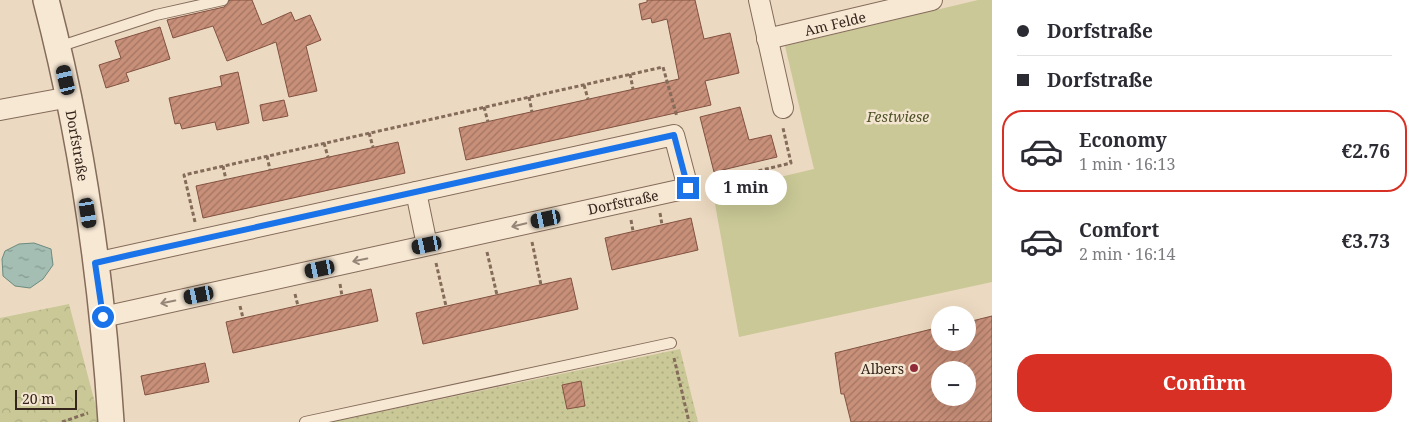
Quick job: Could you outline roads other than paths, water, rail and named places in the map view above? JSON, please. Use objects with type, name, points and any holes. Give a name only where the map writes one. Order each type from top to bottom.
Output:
[{"type":"street","name":"Dorfstraße","points":[[46,0],[70,97],[103,317],[111,422]]},
{"type":"street","points":[[759,0],[782,108]]},
{"type":"street","name":"Am Felde","points":[[767,39],[932,0]]},
{"type":"street","points":[[0,110],[70,97]]},
{"type":"street","name":"Dorfstraße","points":[[103,317],[688,188],[674,135],[416,192]]},
{"type":"street","points":[[95,263],[416,192],[430,244]]},
{"type":"lane","points":[[58,47],[156,15],[223,0]]},
{"type":"lane","points":[[305,422],[671,343]]},
{"type":"water","points":[[34,243],[51,249],[53,265],[43,279],[30,288],[15,286],[3,276],[2,259],[5,251],[19,244]]},
{"type":"place","name":"Albers","points":[[914,368]]},
{"type":"park label","name":"Festwiese","points":[[898,116]]}]
